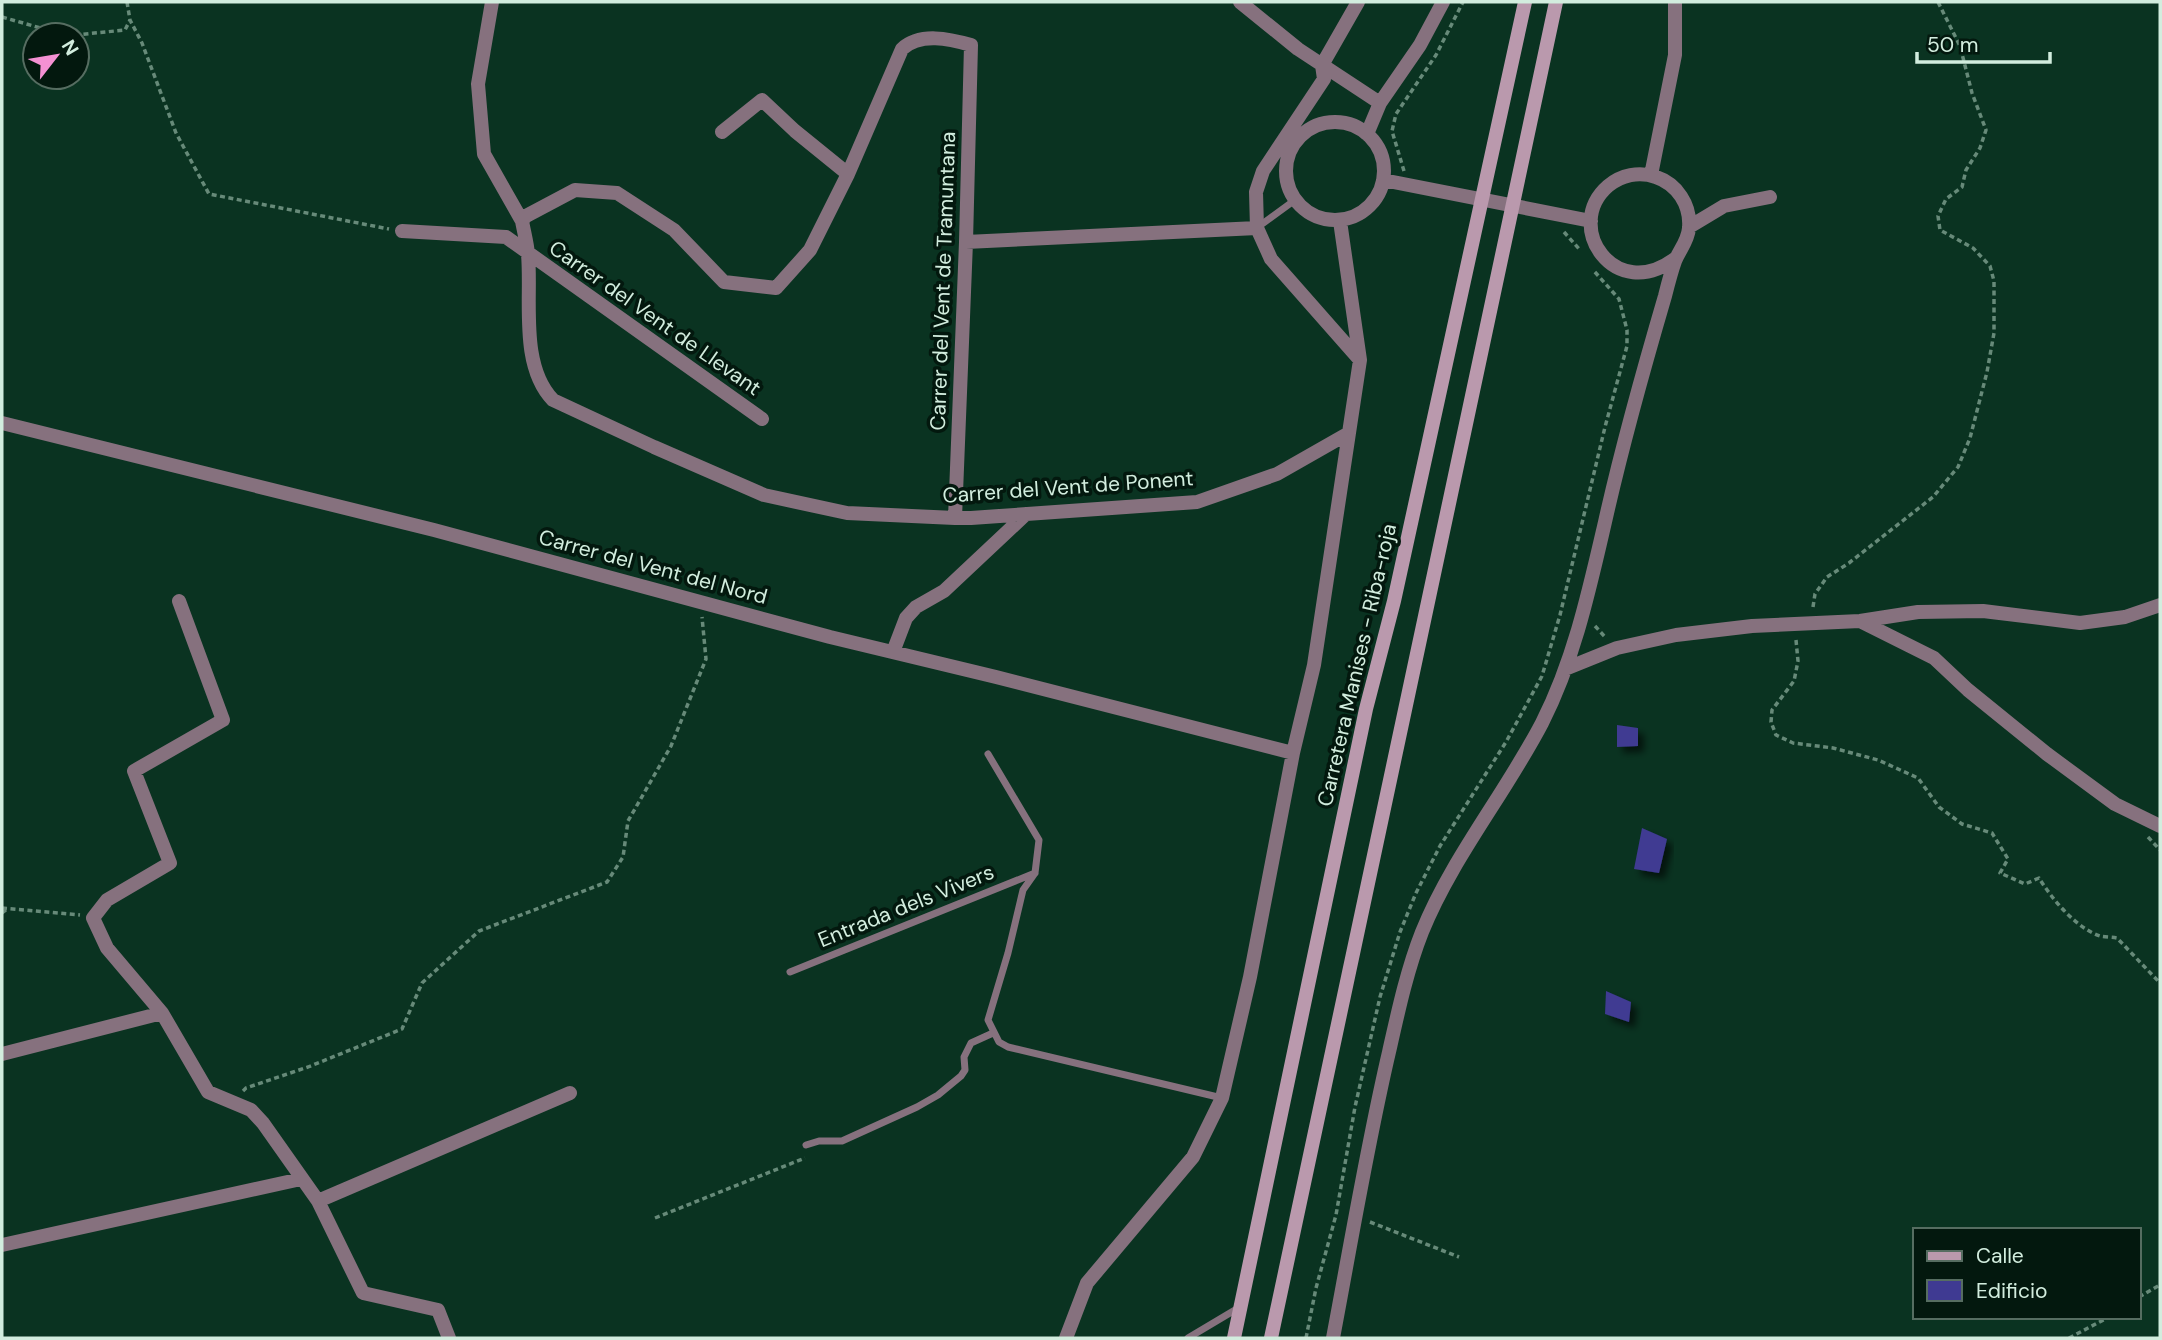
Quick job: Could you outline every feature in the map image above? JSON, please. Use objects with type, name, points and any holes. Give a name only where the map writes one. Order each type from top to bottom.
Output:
[{"type":"main road","name":"Carretera Manises - Riba-roja","points":[[1234,1338],[1363,722],[1397,590],[1525,2]]},
{"type":"main road","points":[[1271,1338],[1556,2]]},
{"type":"street","name":"Carrer del Vent de Llevant","points":[[492,2],[478,84],[484,154],[522,222],[528,253],[762,419]]},
{"type":"street","points":[[1240,2],[1298,49],[1380,103]]},
{"type":"street","points":[[1358,2],[1322,65],[1324,79],[1263,171],[1256,192],[1257,228],[1271,259],[1360,360]]},
{"type":"street","points":[[1367,134],[1380,103],[1420,44],[1443,2]]},
{"type":"street","points":[[1651,175],[1675,55],[1675,2]]},
{"type":"street","name":"Carrer del Vent de Tramuntana","points":[[848,173],[902,49],[907,44],[923,39],[953,40],[971,46],[967,242],[954,518]]},
{"type":"street","points":[[522,222],[526,216],[575,190],[617,193],[674,230],[724,282],[776,288],[810,250],[848,173],[795,131],[762,100],[722,132]]},
{"type":"street","points":[[1334,122],[1351,125],[1367,134],[1377,147],[1383,163],[1383,180],[1378,195],[1369,208],[1355,217],[1340,221],[1326,220],[1312,216],[1294,200],[1287,184],[1285,166],[1290,149],[1301,135],[1316,125],[1334,122]]},
{"type":"street","points":[[1629,175],[1651,175],[1664,180],[1684,200],[1689,213],[1686,244],[1676,258],[1664,267],[1650,272],[1626,271],[1608,261],[1594,243],[1591,221],[1596,201],[1610,184],[1629,175]]},
{"type":"street","points":[[1383,180],[1591,221]]},
{"type":"street","points":[[1689,228],[1724,206],[1770,197]]},
{"type":"street","points":[[1066,1338],[1087,1283],[1194,1157],[1222,1098],[1250,977],[1293,753],[1314,665],[1360,360],[1340,221]]},
{"type":"street","points":[[967,242],[1257,228]]},
{"type":"street","points":[[402,231],[506,237],[528,253]]},
{"type":"street","name":"Carrer del Vent de Ponent","points":[[528,253],[532,358],[543,390],[553,400],[764,495],[846,513],[954,518],[1197,502],[1277,474],[1349,433]]},
{"type":"street","points":[[1333,1338],[1379,1096],[1401,1000],[1420,938],[1434,902],[1542,723],[1565,669],[1582,620],[1625,433],[1676,258]]},
{"type":"street","name":"Carrer del Vent del Nord","points":[[2,423],[434,530],[700,602],[1293,753]]},
{"type":"street","points":[[893,652],[906,618],[916,607],[944,591],[1026,514]]},
{"type":"street","points":[[179,601],[223,720],[134,771],[170,863],[107,901],[93,918],[107,948],[162,1013],[208,1092],[251,1110],[263,1123],[318,1201],[363,1293],[438,1310],[449,1338]]},
{"type":"street","points":[[1565,669],[1617,648],[1676,635],[1752,626],[1860,621],[1918,612],[1983,611],[2080,623],[2125,617],[2160,605]]},
{"type":"street","points":[[1860,621],[1934,658],[1968,690],[2047,754],[2115,804],[2160,826]]},
{"type":"street","points":[[2,1054],[162,1013]]},
{"type":"street","points":[[318,1201],[570,1093]]},
{"type":"street","points":[[2,1245],[301,1179]]},
{"type":"lane","points":[[1257,228],[1294,200]]},
{"type":"lane","points":[[988,754],[1039,840],[1035,873],[1023,890],[988,1020],[999,1042],[1008,1047],[1222,1098]]},
{"type":"lane","name":"Entrada dels Vivers","points":[[790,972],[1035,873]]},
{"type":"lane","points":[[806,1145],[819,1141],[842,1141],[938,1095],[965,1070],[964,1057],[971,1043],[993,1033]]},
{"type":"lane","points":[[1188,1338],[1240,1307]]},
{"type":"path","points":[[127,2],[130,20],[142,43],[176,133],[209,194],[402,231]]},
{"type":"path","points":[[1404,171],[1392,131],[1396,114],[1436,55],[1463,2]]},
{"type":"path","points":[[1810,623],[1815,594],[1827,577],[1857,557],[1933,497],[1958,467],[1970,438],[1987,372],[1994,333],[1995,299],[1990,266],[1973,247],[1940,230],[1938,216],[1946,199],[1962,187],[1966,170],[1980,148],[1986,130],[1979,116],[1960,46],[1938,2]]},
{"type":"path","points":[[2,17],[21,22]]},
{"type":"path","points":[[91,33],[125,30],[130,20]]},
{"type":"path","points":[[1565,232],[1584,255]]},
{"type":"path","points":[[1306,1338],[1316,1288],[1336,1215],[1355,1107],[1380,997],[1400,932],[1440,846],[1522,715],[1542,676],[1560,615],[1627,346],[1626,323],[1619,299],[1590,264]]},
{"type":"path","points":[[232,1102],[247,1088],[309,1067],[402,1029],[422,983],[479,931],[607,883],[623,857],[628,821],[671,746],[706,659],[700,602]]},
{"type":"path","points":[[1592,623],[1617,648]]},
{"type":"path","points":[[1791,624],[1798,660],[1794,681],[1772,710],[1776,735],[1793,743],[1833,748],[1878,760],[1918,778],[1939,807],[1962,824],[1992,833],[2008,859],[2000,873],[2025,884],[2039,878],[2055,901],[2070,916],[2100,936],[2117,938],[2160,983]]},
{"type":"path","points":[[2,914],[5,909],[65,913],[93,918]]},
{"type":"path","points":[[655,1217],[806,1157]]},
{"type":"path","points":[[1356,1217],[1459,1258]]},
{"type":"path","points":[[2141,1296],[2160,1285]]},
{"type":"path","points":[[2069,1338],[2105,1319]]},
{"type":"building","points":[[1617,725],[1638,728],[1638,746],[1617,747]]},
{"type":"building","points":[[1642,828],[1667,839],[1659,873],[1634,869]]},
{"type":"building","points":[[1606,991],[1631,1002],[1629,1022],[1605,1014]]}]
